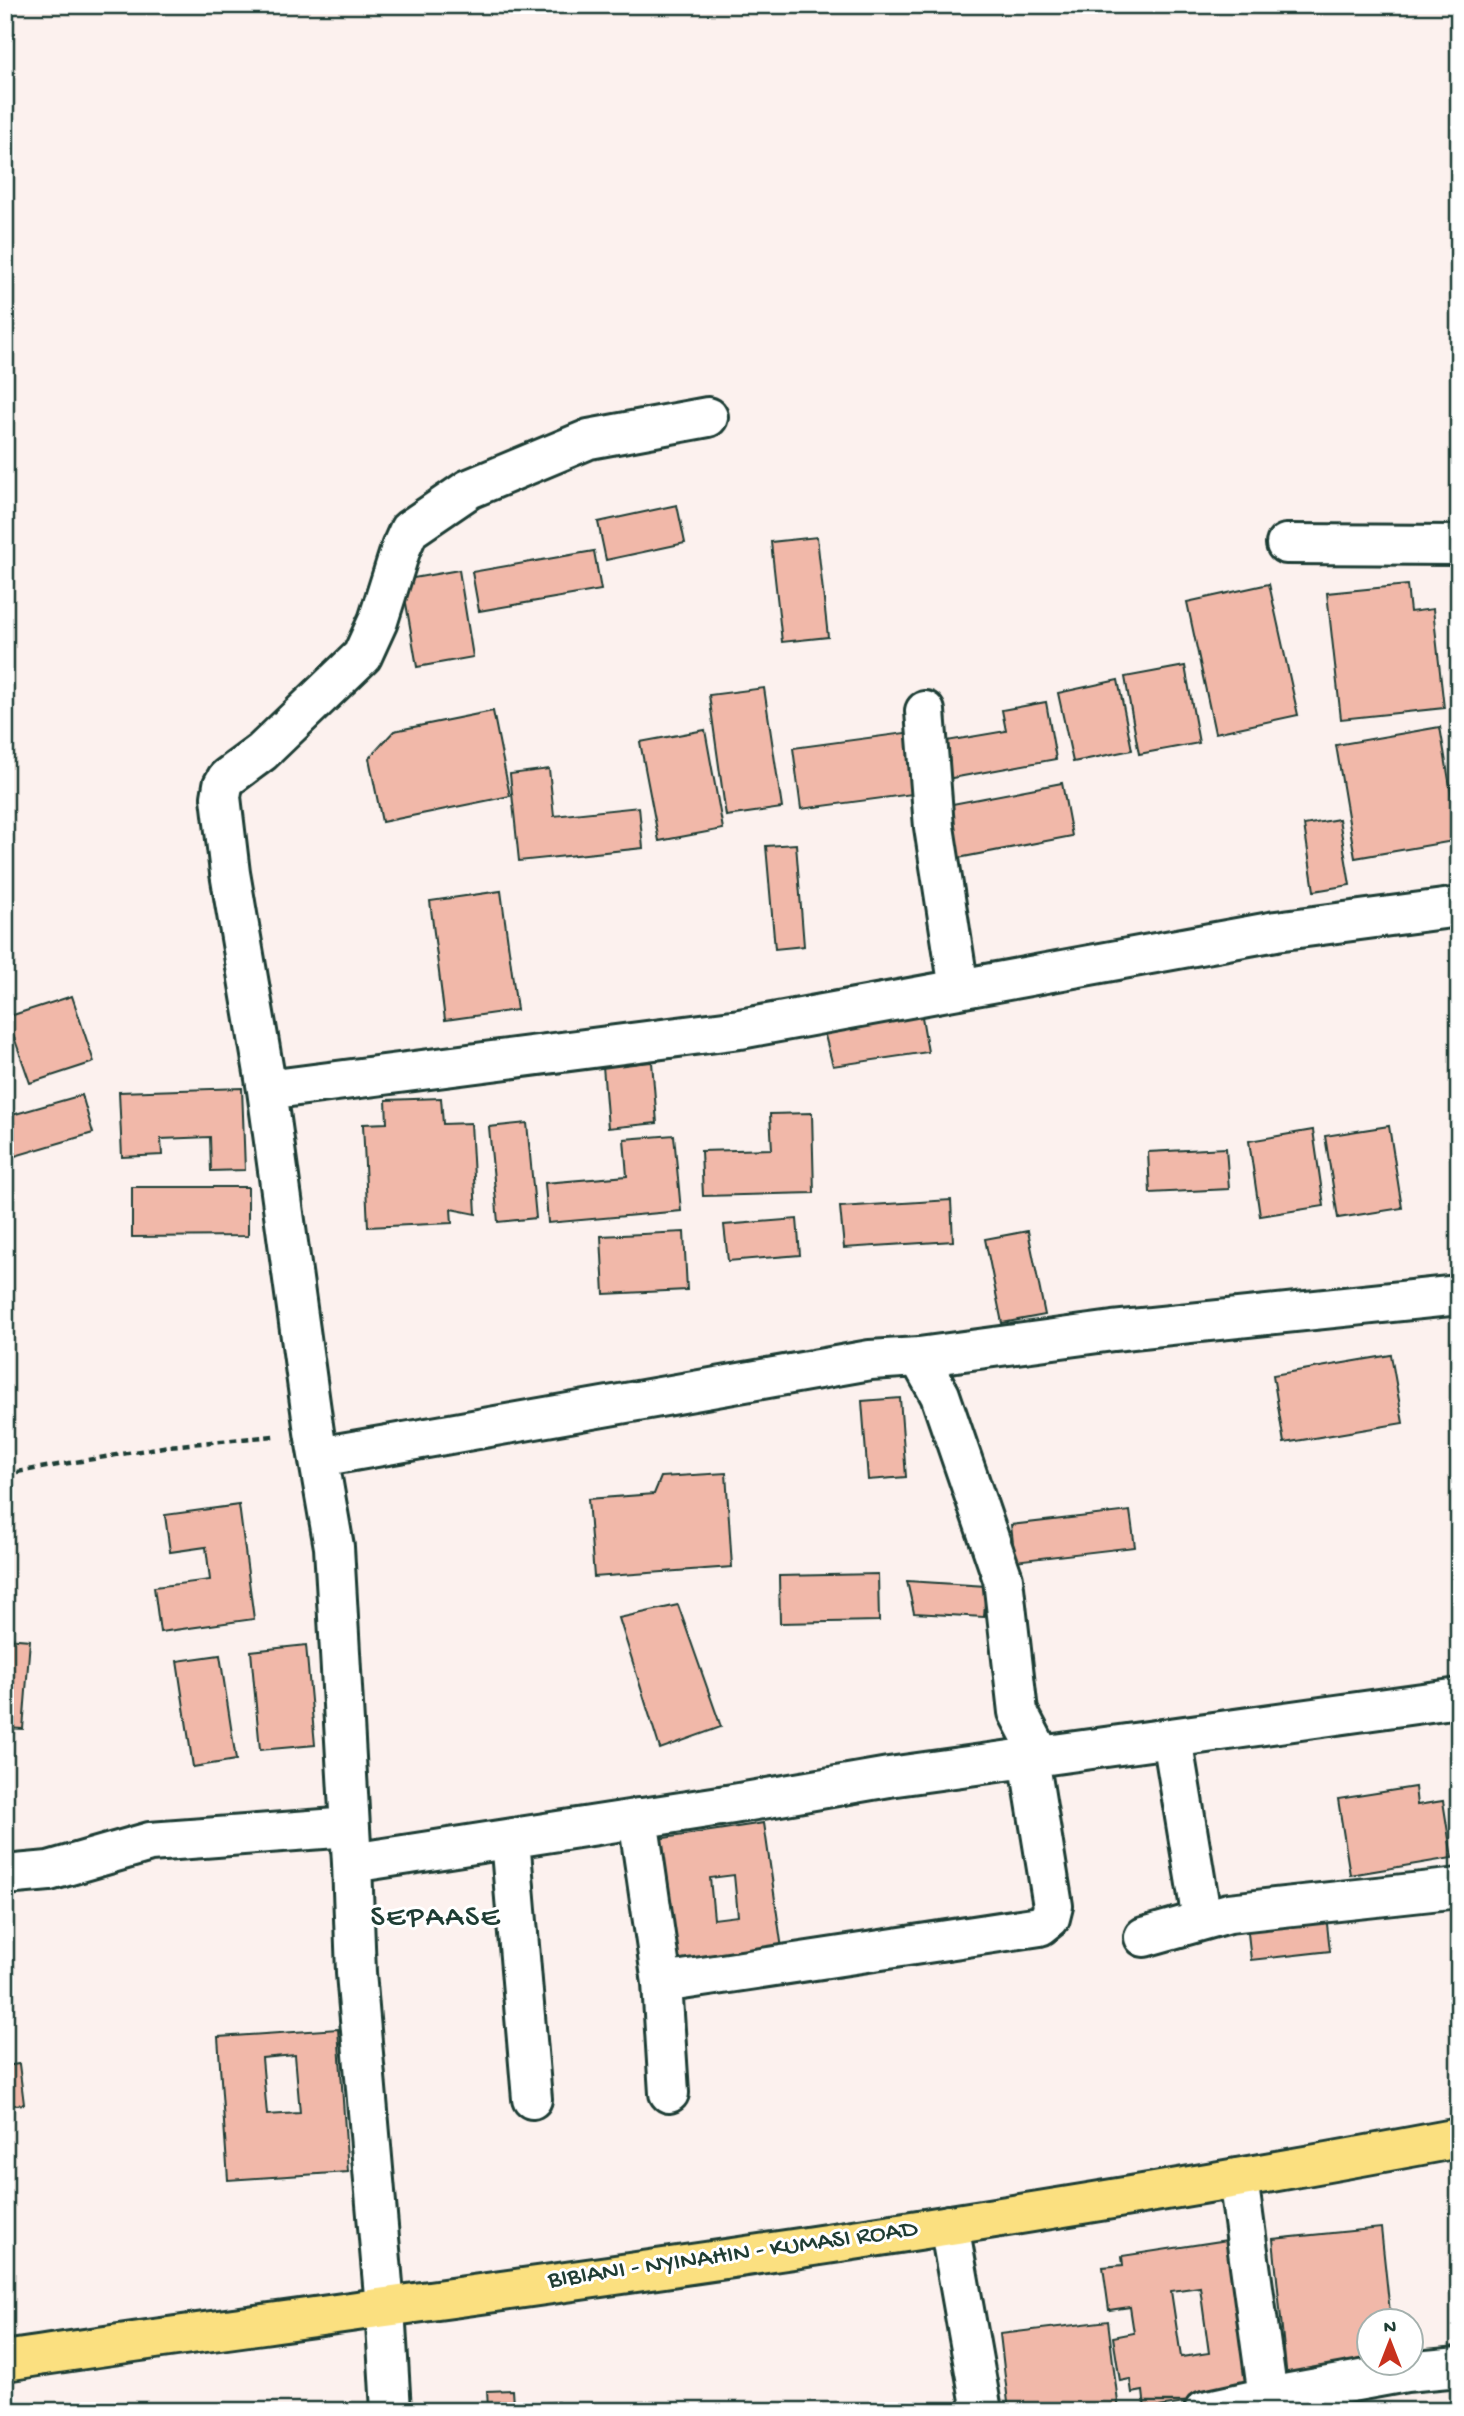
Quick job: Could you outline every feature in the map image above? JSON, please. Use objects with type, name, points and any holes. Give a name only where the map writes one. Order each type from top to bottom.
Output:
[{"type":"main road","name":"BIBIANI - NYINAHIN - KUMASI ROAD","points":[[5,2361],[177,2334],[385,2307],[949,2225],[1459,2138]]},
{"type":"street","points":[[391,2411],[385,2307],[356,1973],[334,1547],[316,1444],[267,1090],[230,873],[221,797],[227,778],[262,752],[362,656],[378,621],[409,530],[469,489],[589,439],[708,417]]},
{"type":"street","points":[[1286,544],[1459,545]]},
{"type":"street","points":[[925,711],[934,827],[959,989]]},
{"type":"street","points":[[267,1090],[740,1029],[1276,931],[1459,907]]},
{"type":"street","points":[[316,1444],[870,1360],[919,1357],[1113,1331],[1459,1296]]},
{"type":"street","points":[[662,1983],[1040,1926],[1050,1918],[1053,1906],[1035,1757],[1018,1712],[1003,1579],[940,1395],[919,1357]]},
{"type":"street","points":[[5,1875],[49,1871],[150,1842],[351,1845],[510,1839],[889,1777],[1459,1698]]},
{"type":"street","points":[[1172,1738],[1202,1920]]},
{"type":"street","points":[[638,1818],[662,1983],[669,2093]]},
{"type":"street","points":[[510,1839],[532,2099]]},
{"type":"street","points":[[1144,1937],[1228,1913],[1459,1888]]},
{"type":"street","points":[[1237,2178],[1268,2396]]},
{"type":"street","points":[[949,2225],[982,2411]]},
{"type":"street","points":[[1204,2411],[1268,2396],[1406,2372],[1459,2367]]},
{"type":"path","points":[[5,1474],[169,1446],[316,1444]]},
{"type":"building","points":[[677,505],[685,543],[606,560],[598,522]]},
{"type":"building","points":[[817,537],[828,637],[782,642],[771,542]]},
{"type":"building","points":[[594,551],[601,590],[479,611],[472,572]]},
{"type":"building","points":[[459,570],[473,657],[417,667],[402,580]]},
{"type":"building","points":[[1269,584],[1298,715],[1215,733],[1187,602]]},
{"type":"building","points":[[1407,585],[1410,612],[1433,609],[1444,708],[1341,719],[1327,593]]},
{"type":"building","points":[[1185,666],[1199,743],[1139,754],[1125,677]]},
{"type":"building","points":[[1118,680],[1132,750],[1073,762],[1058,693]]},
{"type":"building","points":[[764,688],[782,808],[726,816],[709,695]]},
{"type":"building","points":[[1046,702],[1056,759],[941,780],[935,743],[1006,731],[1002,710]]},
{"type":"building","points":[[493,711],[510,796],[382,822],[369,758],[394,731]]},
{"type":"building","points":[[1440,727],[1459,840],[1355,858],[1336,745]]},
{"type":"building","points":[[705,730],[723,829],[659,841],[640,742]]},
{"type":"building","points":[[912,732],[920,793],[801,809],[793,748]]},
{"type":"building","points":[[549,769],[554,816],[639,807],[643,848],[519,861],[510,774]]},
{"type":"building","points":[[1062,783],[1072,836],[953,859],[942,806]]},
{"type":"building","points":[[1339,819],[1350,885],[1314,891],[1304,825]]},
{"type":"building","points":[[796,844],[804,946],[775,949],[766,846]]},
{"type":"building","points":[[501,891],[517,1010],[445,1020],[430,901]]},
{"type":"building","points":[[72,996],[94,1062],[30,1083],[7,1017]]},
{"type":"building","points":[[921,1011],[928,1052],[833,1066],[822,1024]]},
{"type":"building","points":[[652,1062],[657,1123],[608,1128],[603,1066]]},
{"type":"building","points":[[242,1088],[245,1170],[211,1171],[210,1137],[161,1139],[162,1155],[122,1157],[119,1092]]},
{"type":"building","points":[[82,1095],[93,1133],[5,1159],[5,1117]]},
{"type":"building","points":[[441,1098],[443,1124],[471,1123],[476,1214],[451,1209],[452,1223],[368,1227],[363,1124],[387,1123],[386,1100]]},
{"type":"building","points":[[812,1113],[814,1193],[703,1196],[701,1151],[772,1149],[770,1114]]},
{"type":"building","points":[[527,1123],[536,1218],[498,1222],[489,1127]]},
{"type":"building","points":[[1389,1126],[1402,1208],[1338,1218],[1325,1136]]},
{"type":"building","points":[[1313,1130],[1324,1206],[1260,1216],[1249,1141]]},
{"type":"building","points":[[674,1135],[681,1211],[548,1223],[545,1183],[627,1176],[624,1139]]},
{"type":"building","points":[[1226,1148],[1229,1189],[1150,1193],[1148,1152]]},
{"type":"building","points":[[132,1187],[248,1187],[248,1236],[132,1237]]},
{"type":"building","points":[[951,1200],[953,1241],[844,1248],[840,1207]]},
{"type":"building","points":[[797,1219],[800,1255],[728,1261],[724,1225]]},
{"type":"building","points":[[1028,1231],[1045,1315],[1002,1323],[985,1239]]},
{"type":"building","points":[[684,1232],[687,1290],[604,1294],[601,1236]]},
{"type":"building","points":[[1391,1355],[1403,1423],[1284,1443],[1273,1375]]},
{"type":"building","points":[[900,1398],[906,1477],[868,1480],[862,1401]]},
{"type":"building","points":[[726,1473],[732,1567],[594,1577],[588,1499],[654,1494],[661,1477]]},
{"type":"building","points":[[239,1505],[254,1619],[160,1632],[154,1587],[210,1580],[206,1547],[170,1552],[165,1515]]},
{"type":"building","points":[[1130,1511],[1135,1547],[1015,1561],[1011,1525]]},
{"type":"building","points":[[878,1574],[879,1621],[780,1623],[779,1576]]},
{"type":"building","points":[[907,1581],[986,1586],[984,1617],[914,1613]]},
{"type":"building","points":[[678,1605],[721,1727],[660,1749],[619,1618]]},
{"type":"building","points":[[5,1638],[30,1640],[23,1729],[5,1728]]},
{"type":"building","points":[[306,1645],[315,1745],[260,1750],[251,1651]]},
{"type":"building","points":[[220,1655],[236,1760],[193,1767],[177,1661]]},
{"type":"building","points":[[1415,1787],[1417,1805],[1443,1801],[1452,1858],[1350,1875],[1338,1799]]},
{"type":"building","points":[[764,1823],[782,1949],[675,1964],[657,1839]],"holes":[[[734,1875],[738,1916],[714,1919],[710,1878]]]},
{"type":"building","points":[[1326,1915],[1330,1951],[1251,1960],[1247,1924]]},
{"type":"building","points":[[338,2029],[348,2172],[228,2180],[218,2037]],"holes":[[[295,2055],[300,2113],[267,2115],[262,2058]]]},
{"type":"building","points":[[19,2064],[24,2104],[5,2106],[5,2066]]},
{"type":"building","points":[[1381,2228],[1390,2308],[1356,2308],[1356,2367],[1287,2379],[1273,2239]]},
{"type":"building","points":[[8,2238],[12,2270],[5,2271],[5,2239]]},
{"type":"building","points":[[1234,2239],[1257,2392],[1145,2409],[1143,2391],[1132,2393],[1130,2379],[1120,2381],[1113,2337],[1134,2333],[1130,2307],[1109,2310],[1103,2267],[1123,2265],[1122,2256]],"holes":[[[1200,2287],[1209,2353],[1181,2357],[1171,2291]]]},
{"type":"building","points":[[1108,2321],[1119,2411],[1009,2411],[1000,2334]]},
{"type":"building","points":[[512,2390],[513,2405],[558,2402],[559,2411],[446,2411],[488,2408],[487,2391]]},
{"type":"district","name":"SEPAASE","points":[[436,1919]]}]
